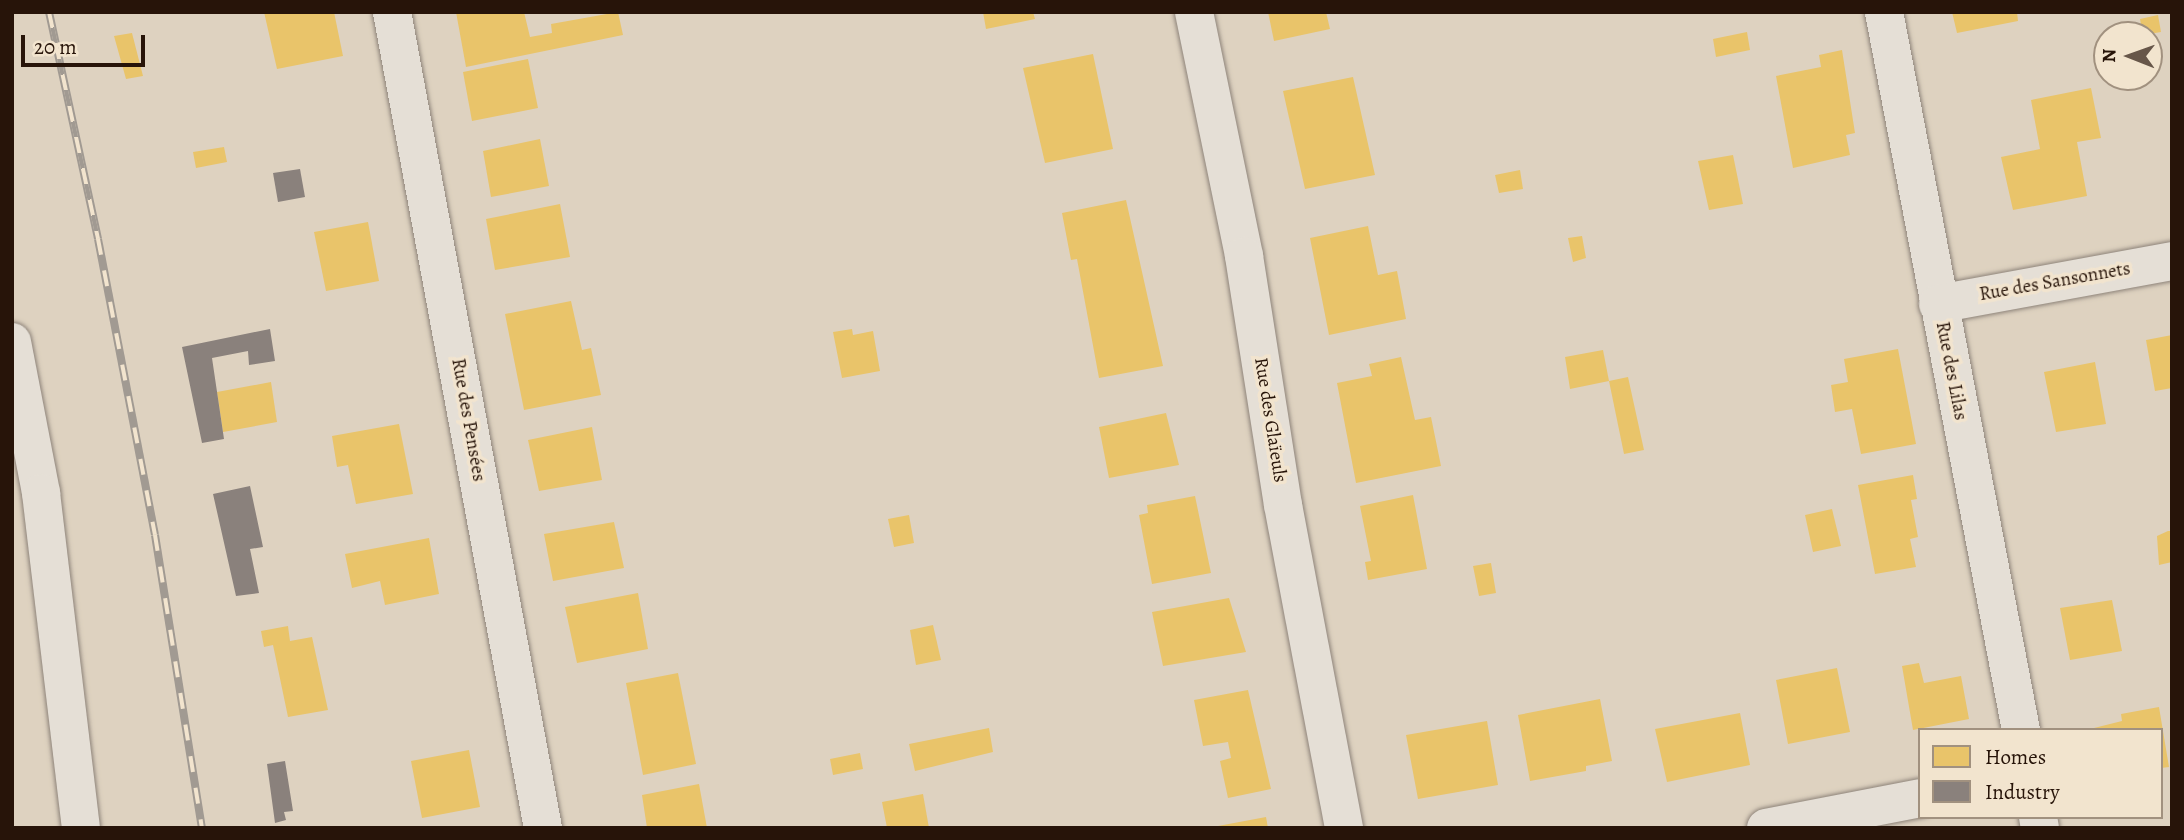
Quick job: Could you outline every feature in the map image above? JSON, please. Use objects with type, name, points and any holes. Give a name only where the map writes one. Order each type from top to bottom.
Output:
[{"type":"street","name":"Rue des Pensées","points":[[392,12],[543,828]]},
{"type":"street","name":"Rue des Glaïeuls","points":[[1194,12],[1244,256],[1283,505],[1344,828]]},
{"type":"street","name":"Rue des Lilas","points":[[1884,12],[2021,728]]},
{"type":"street","name":"Rue des Sansonnets","points":[[1938,304],[2172,261]]},
{"type":"street","points":[[12,342],[41,493],[81,828]]},
{"type":"street","points":[[1766,828],[1918,798]]},
{"type":"building: Homes","points":[[264,12],[334,12],[343,56],[277,69]]},
{"type":"building: Homes","points":[[456,12],[524,12],[530,37],[552,33],[551,24],[618,12],[623,35],[466,67]]},
{"type":"building: Homes","points":[[983,12],[1033,12],[1035,19],[986,29]]},
{"type":"building: Homes","points":[[1268,12],[1326,12],[1330,29],[1274,41]]},
{"type":"building: Homes","points":[[1952,12],[2017,12],[2018,21],[1957,33]]},
{"type":"building: Homes","points":[[2158,15],[2159,21],[2140,21]]},
{"type":"building: Homes","points":[[1747,32],[1750,50],[1716,57],[1713,39]]},
{"type":"building: Homes","points":[[132,33],[143,76],[126,79],[114,36]]},
{"type":"building: Homes","points":[[1842,50],[1855,133],[1846,135],[1850,155],[1793,168],[1776,76],[1821,67],[1819,55]]},
{"type":"building: Homes","points":[[1093,54],[1113,149],[1045,163],[1023,68]]},
{"type":"building: Homes","points":[[528,59],[538,108],[472,121],[463,72]]},
{"type":"building: Homes","points":[[1353,77],[1375,175],[1305,189],[1283,91]]},
{"type":"building: Homes","points":[[2091,88],[2101,138],[2077,142],[2087,196],[2013,210],[2001,157],[2040,149],[2031,100]]},
{"type":"building: Homes","points":[[540,139],[549,186],[491,197],[483,151]]},
{"type":"building: Homes","points":[[224,147],[227,162],[196,168],[193,152]]},
{"type":"building: Homes","points":[[1733,155],[1743,204],[1709,210],[1698,161]]},
{"type":"building: Homes","points":[[1520,170],[1523,189],[1499,193],[1495,175]]},
{"type":"building: Homes","points":[[1126,200],[1163,366],[1099,378],[1077,259],[1071,260],[1062,213]]},
{"type":"building: Homes","points":[[560,204],[570,257],[495,270],[486,219]]},
{"type":"building: Homes","points":[[368,222],[379,281],[326,291],[314,232]]},
{"type":"building: Homes","points":[[1368,226],[1378,275],[1397,271],[1406,319],[1329,335],[1310,238]]},
{"type":"building: Homes","points":[[1582,236],[1586,258],[1573,262],[1568,238]]},
{"type":"building: Homes","points":[[571,301],[582,350],[591,348],[601,395],[524,410],[505,314]]},
{"type":"building: Homes","points":[[852,329],[853,335],[873,331],[880,371],[842,378],[833,332]]},
{"type":"building: Homes","points":[[2172,335],[2172,388],[2155,391],[2146,340]]},
{"type":"building: Homes","points":[[1898,349],[1916,444],[1861,454],[1852,409],[1835,412],[1831,385],[1848,382],[1844,359]]},
{"type":"building: Homes","points":[[1603,350],[1609,381],[1570,389],[1565,357]]},
{"type":"building: Homes","points":[[1401,357],[1415,420],[1431,417],[1441,466],[1356,483],[1337,383],[1372,376],[1369,364]]},
{"type":"building: Homes","points":[[2095,362],[2106,424],[2056,432],[2044,372]]},
{"type":"building: Homes","points":[[1628,377],[1644,450],[1624,454],[1609,381]]},
{"type":"building: Homes","points":[[271,382],[277,422],[223,432],[217,392]]},
{"type":"building: Homes","points":[[1166,413],[1179,465],[1109,478],[1099,427]]},
{"type":"building: Homes","points":[[399,424],[413,494],[356,504],[348,465],[337,467],[332,436]]},
{"type":"building: Homes","points":[[592,427],[602,480],[539,491],[528,440]]},
{"type":"building: Homes","points":[[1913,475],[1917,499],[1911,500],[1918,537],[1910,539],[1916,567],[1875,574],[1858,485]]},
{"type":"building: Homes","points":[[1413,495],[1427,569],[1368,580],[1365,562],[1371,561],[1360,506]]},
{"type":"building: Homes","points":[[1195,496],[1211,573],[1152,584],[1139,515],[1148,513],[1147,505]]},
{"type":"building: Homes","points":[[1832,509],[1841,546],[1813,552],[1805,515]]},
{"type":"building: Homes","points":[[909,515],[914,543],[894,547],[888,519]]},
{"type":"building: Homes","points":[[614,522],[624,568],[553,581],[544,534]]},
{"type":"building: Homes","points":[[2172,531],[2172,562],[2159,565],[2157,536]]},
{"type":"building: Homes","points":[[429,538],[439,594],[385,605],[380,581],[352,588],[345,554]]},
{"type":"building: Homes","points":[[1491,563],[1496,593],[1479,596],[1473,566]]},
{"type":"building: Homes","points":[[638,593],[648,649],[577,663],[565,607]]},
{"type":"building: Homes","points":[[1229,598],[1246,652],[1163,666],[1152,612]]},
{"type":"building: Homes","points":[[2112,600],[2122,651],[2070,660],[2060,608]]},
{"type":"building: Homes","points":[[933,625],[941,660],[916,665],[910,630]]},
{"type":"building: Homes","points":[[288,626],[290,641],[312,637],[328,710],[288,717],[273,645],[264,647],[261,631]]},
{"type":"building: Homes","points":[[1919,663],[1924,683],[1961,676],[1969,719],[1913,730],[1902,666]]},
{"type":"building: Homes","points":[[1837,668],[1850,732],[1788,744],[1776,680]]},
{"type":"building: Homes","points":[[678,673],[696,764],[643,775],[626,683]]},
{"type":"building: Homes","points":[[1248,690],[1271,789],[1228,798],[1220,761],[1231,758],[1228,742],[1203,746],[1194,700]]},
{"type":"building: Homes","points":[[1600,699],[1612,761],[1586,766],[1586,771],[1530,781],[1518,715]]},
{"type":"building: Homes","points":[[2159,707],[2162,728],[2094,728],[2122,721],[2121,714]]},
{"type":"building: Homes","points":[[1740,713],[1750,765],[1667,782],[1655,729]]},
{"type":"building: Homes","points":[[1487,721],[1498,785],[1418,799],[1406,735]]},
{"type":"building: Homes","points":[[989,728],[993,752],[915,771],[909,744]]},
{"type":"building: Homes","points":[[2163,731],[2169,767],[2163,768]]},
{"type":"building: Homes","points":[[469,750],[480,807],[422,818],[411,761]]},
{"type":"building: Homes","points":[[860,753],[863,769],[833,775],[830,759]]},
{"type":"building: Homes","points":[[699,784],[707,828],[647,828],[642,795]]},
{"type":"building: Homes","points":[[923,794],[929,828],[887,828],[882,802]]},
{"type":"building: Homes","points":[[1266,817],[1268,828],[1218,828],[1218,826]]},
{"type":"building: Industry","points":[[300,169],[305,197],[278,202],[273,173]]},
{"type":"building: Industry","points":[[270,329],[275,361],[249,365],[248,351],[212,358],[224,439],[202,443],[182,347]]},
{"type":"building: Industry","points":[[250,486],[263,547],[250,549],[259,593],[236,596],[213,494]]},
{"type":"building: Industry","points":[[285,761],[293,811],[284,812],[286,820],[275,823],[267,764]]},
{"type":"railway","points":[[49,12],[98,239],[155,535],[202,828]]}]
